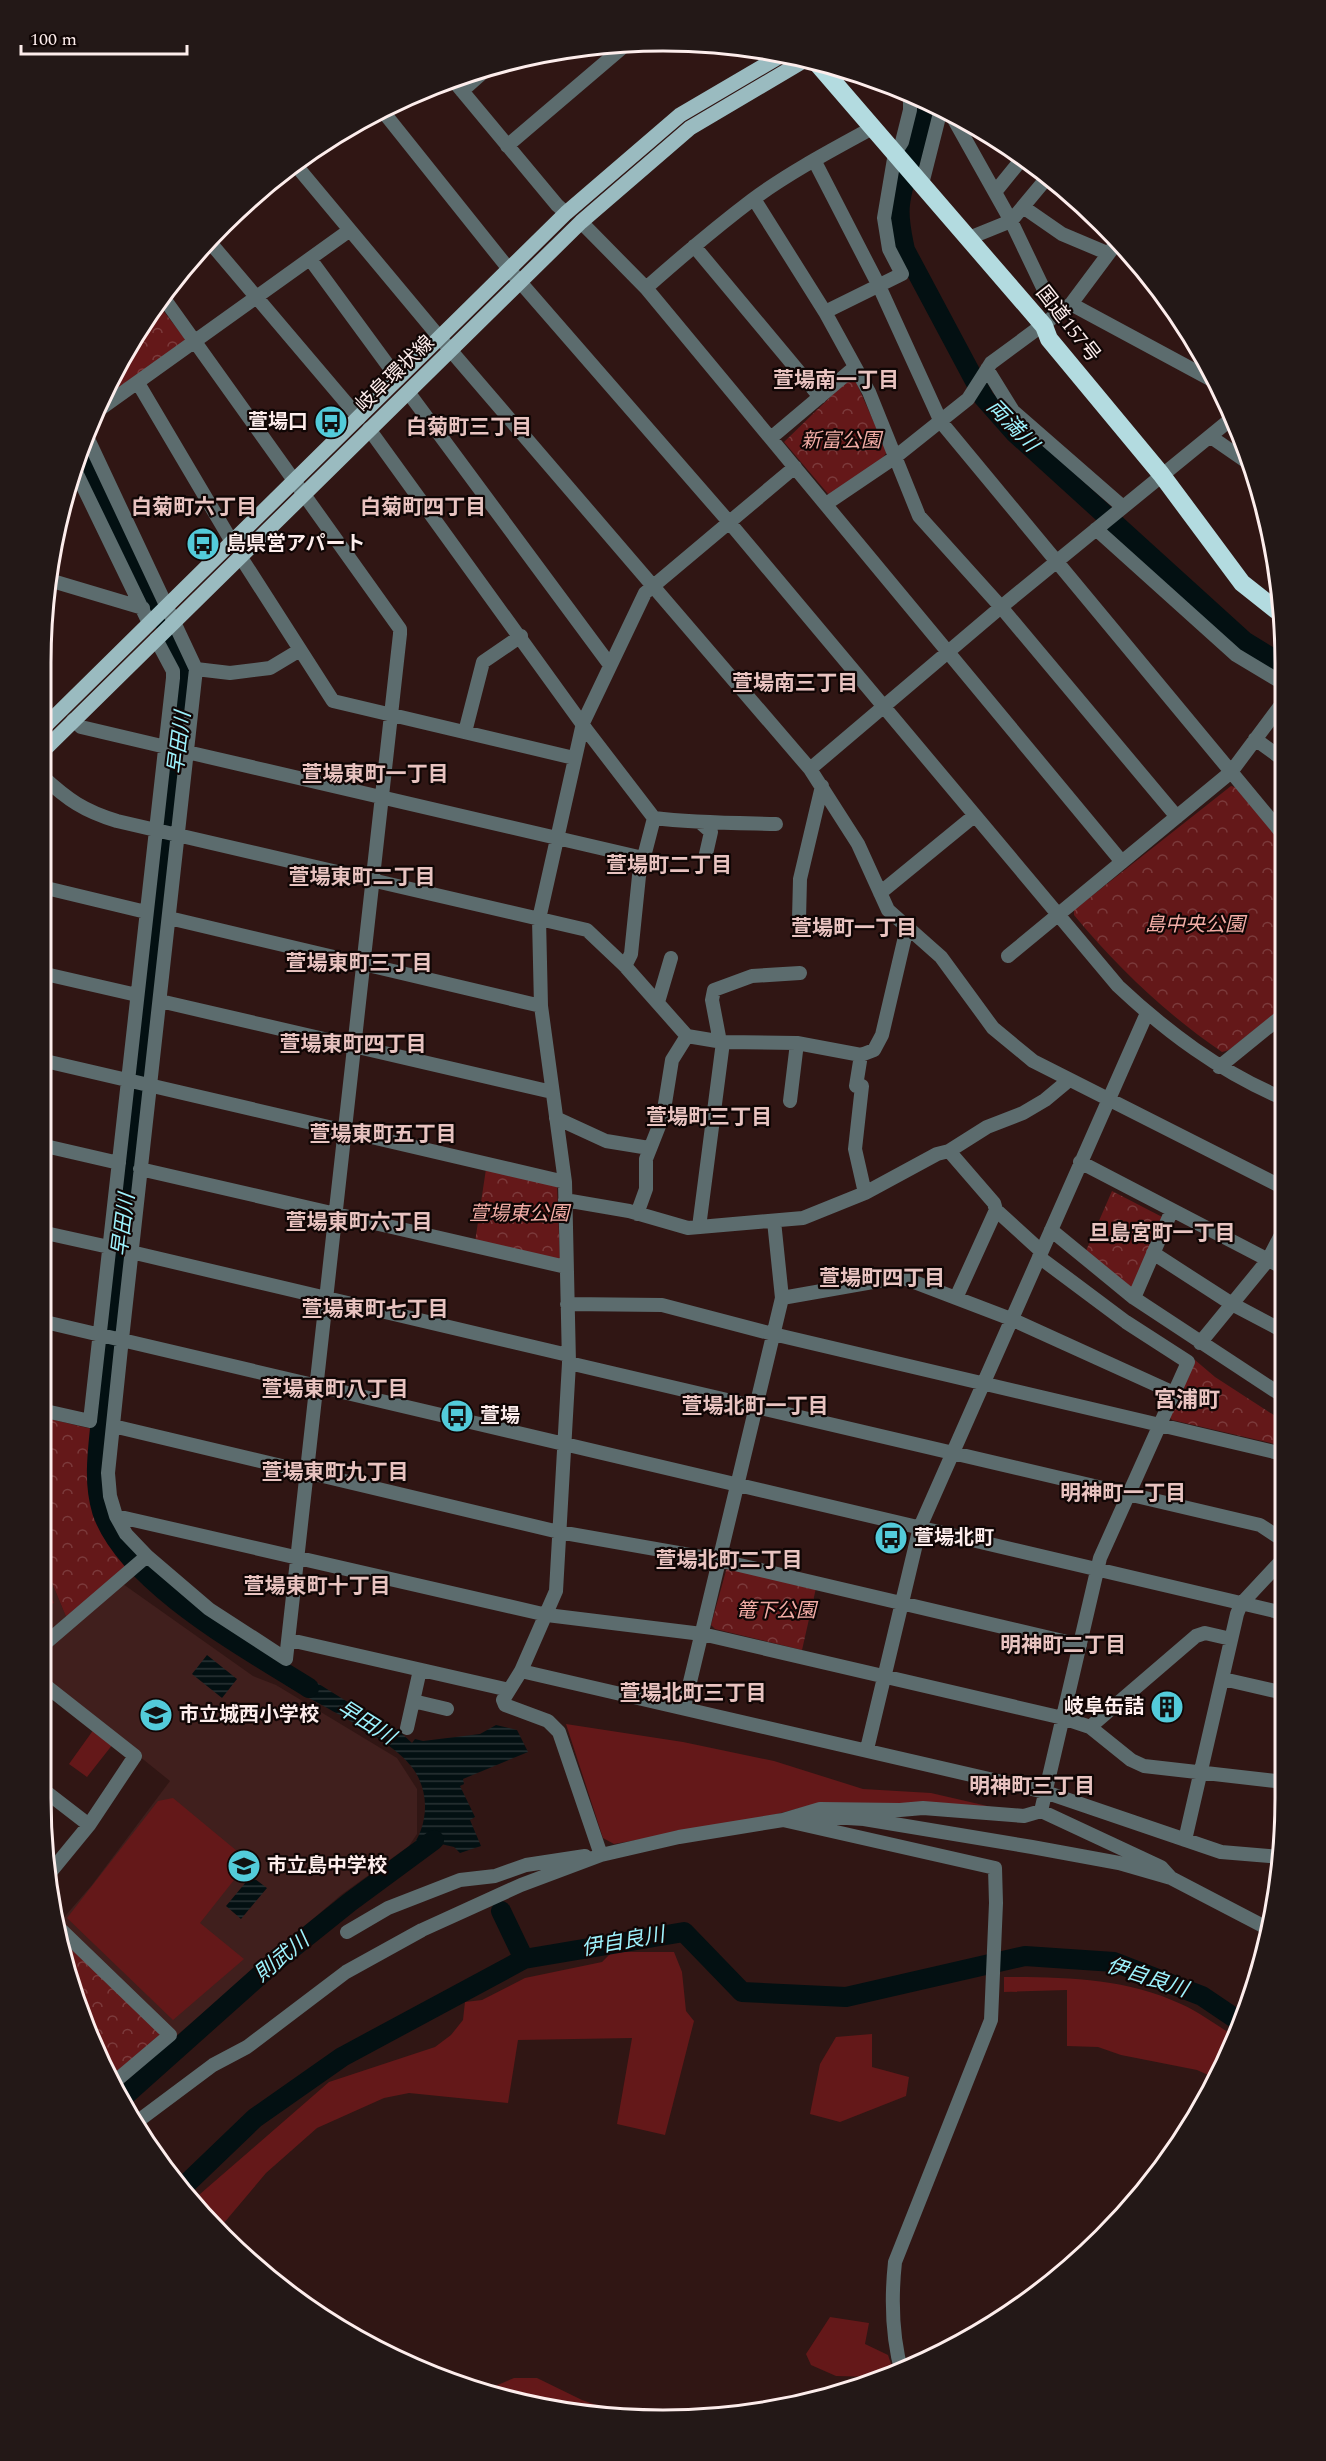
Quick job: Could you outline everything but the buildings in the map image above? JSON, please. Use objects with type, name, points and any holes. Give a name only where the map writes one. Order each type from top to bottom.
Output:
[{"type":"highway","name":"国道157号","points":[[827,74],[969,238],[1051,321],[1049,339],[1161,474],[1242,584],[1272,607]]},
{"type":"main road","name":"岐阜環状線","points":[[51,720],[152,625],[173,622],[240,556],[299,488],[364,424],[398,379],[566,213],[680,115],[772,61]]},
{"type":"main road","name":"岐阜環状線","points":[[364,424],[408,392],[581,222],[690,128],[795,66]]},
{"type":"main road","name":"岐阜環状線","points":[[51,743],[73,720],[166,607],[232,542],[299,488]]},
{"type":"street","points":[[507,146],[611,53]]},
{"type":"street","points":[[457,86],[566,213]]},
{"type":"street","points":[[825,312],[902,274],[889,249],[884,218],[910,104]]},
{"type":"street","points":[[387,117],[508,268],[729,522],[1118,986],[1147,1013],[1219,1066],[1275,1094]]},
{"type":"street","points":[[919,181],[939,117]]},
{"type":"street","points":[[646,288],[694,246],[754,199],[814,160],[874,127]]},
{"type":"street","points":[[959,127],[1011,221],[1051,321]]},
{"type":"street","points":[[814,160],[879,286],[941,422],[1275,825]]},
{"type":"street","points":[[995,192],[1018,164]]},
{"type":"street","points":[[300,170],[440,338],[810,769],[858,844],[888,910],[941,957],[1002,1037],[1033,1061],[1275,1184]]},
{"type":"street","points":[[969,238],[1011,221],[1043,183]]},
{"type":"street","points":[[754,199],[825,312],[869,392],[918,516],[1000,607],[1177,817]]},
{"type":"street","points":[[1023,207],[1062,234],[1107,253]]},
{"type":"street","points":[[581,222],[646,288],[772,437],[1122,862]]},
{"type":"street","points":[[109,403],[350,230]]},
{"type":"street","points":[[694,246],[820,397]]},
{"type":"street","points":[[214,247],[364,424],[654,818],[702,824],[721,821],[776,824]]},
{"type":"street","points":[[826,504],[894,458],[968,399],[991,363],[1051,321],[1071,304],[1112,248]]},
{"type":"street","points":[[310,259],[398,379]]},
{"type":"street","points":[[79,479],[173,671],[158,830],[146,912],[130,1080],[109,1247],[113,1426],[108,1473],[110,1496],[116,1516],[142,1560],[209,1609],[286,1659],[290,1640],[316,1388],[365,964],[400,629],[168,303]]},
{"type":"street","points":[[1071,304],[1203,375]]},
{"type":"street","points":[[772,437],[855,367]]},
{"type":"street","points":[[985,373],[1013,411],[1121,509]]},
{"type":"street","points":[[138,383],[232,542]]},
{"type":"street","points":[[408,392],[610,665]]},
{"type":"street","points":[[810,769],[1000,607],[1226,424]]},
{"type":"street","points":[[1211,436],[1239,456]]},
{"type":"street","points":[[51,1412],[90,1421],[131,1252],[196,669],[91,447]]},
{"type":"street","points":[[601,1855],[559,1732],[548,1721],[505,1705],[503,1700],[521,1671],[556,1592],[568,1359],[566,1182],[541,1006],[538,919],[583,723],[645,593],[795,466]]},
{"type":"street","points":[[1098,527],[1236,655],[1275,678]]},
{"type":"street","points":[[240,556],[333,701],[574,758]]},
{"type":"street","points":[[56,583],[152,625]]},
{"type":"street","points":[[465,732],[483,662],[520,636]]},
{"type":"street","points":[[196,669],[230,673],[270,668],[300,650]]},
{"type":"street","points":[[1008,956],[1231,772],[1275,713]]},
{"type":"street","points":[[73,720],[81,727],[166,747]]},
{"type":"street","points":[[1255,739],[1275,754]]},
{"type":"street","points":[[187,752],[643,858]]},
{"type":"street","points":[[51,784],[68,800],[88,812],[587,930],[625,966],[687,1036],[722,1042],[797,1043],[861,1055],[874,1050],[882,1035],[907,928]]},
{"type":"street","points":[[799,919],[800,879],[822,786]]},
{"type":"street","points":[[880,893],[974,816]]},
{"type":"street","points":[[625,966],[631,954],[643,858],[654,818]]},
{"type":"street","points":[[702,824],[711,832],[706,854]]},
{"type":"street","points":[[51,889],[146,912]]},
{"type":"street","points":[[169,918],[541,1006]]},
{"type":"street","points":[[658,1002],[671,958]]},
{"type":"street","points":[[699,1227],[722,1042],[712,1000],[714,990],[752,976],[800,973]]},
{"type":"street","points":[[51,975],[137,995]]},
{"type":"street","points":[[160,1001],[552,1092]]},
{"type":"street","points":[[867,1749],[920,1527],[1147,1013]]},
{"type":"street","points":[[1219,1066],[1275,1022]]},
{"type":"street","points":[[637,1214],[646,1189],[649,1148],[663,1116],[672,1060],[687,1036]]},
{"type":"street","points":[[790,1101],[797,1043]]},
{"type":"street","points":[[861,1055],[856,1086],[862,1086],[855,1149],[866,1193]]},
{"type":"street","points":[[51,1061],[566,1182]]},
{"type":"street","points":[[565,1200],[637,1214],[666,1224],[699,1227],[803,1218],[866,1193],[937,1154],[949,1151],[987,1127],[1023,1113],[1045,1100],[1069,1080]]},
{"type":"street","points":[[556,1118],[606,1141],[649,1148]]},
{"type":"street","points":[[51,1147],[119,1163]]},
{"type":"street","points":[[949,1151],[994,1203],[996,1210],[1040,1254],[1126,1322],[1188,1362],[1097,1570],[1041,1811]]},
{"type":"street","points":[[1080,1162],[1275,1264]]},
{"type":"street","points":[[140,1169],[566,1268]]},
{"type":"street","points":[[956,1298],[996,1210]]},
{"type":"street","points":[[1134,1298],[1172,1210]]},
{"type":"street","points":[[684,1707],[782,1298],[774,1221]]},
{"type":"street","points":[[1051,1230],[1134,1298],[1275,1391]]},
{"type":"street","points":[[51,1234],[109,1247]]},
{"type":"street","points":[[1200,1343],[1268,1260],[1275,1246]]},
{"type":"street","points":[[131,1252],[327,1298],[757,1408],[1260,1525],[1275,1535]]},
{"type":"street","points":[[1153,1253],[1232,1304],[1275,1327]]},
{"type":"street","points":[[782,1298],[901,1277],[1011,1319],[1174,1393]]},
{"type":"street","points":[[567,1304],[662,1305],[774,1334],[1275,1452]]},
{"type":"street","points":[[51,1324],[1275,1611]]},
{"type":"street","points":[[113,1426],[559,1532],[718,1560],[1080,1646]]},
{"type":"street","points":[[116,1516],[547,1615],[702,1634],[1063,1718],[1090,1727],[1131,1760],[1144,1766],[1275,1781]]},
{"type":"street","points":[[51,1638],[142,1560]]},
{"type":"street","points":[[1185,1840],[1241,1604],[1275,1568]]},
{"type":"street","points":[[1090,1727],[1196,1636],[1205,1633],[1231,1639]]},
{"type":"street","points":[[290,1640],[509,1690]]},
{"type":"street","points":[[407,1728],[420,1670]]},
{"type":"street","points":[[521,1671],[867,1749],[1045,1792],[1221,1852],[1272,1856]]},
{"type":"street","points":[[1223,1678],[1275,1691]]},
{"type":"street","points":[[51,1690],[135,1756],[89,1825],[55,1867]]},
{"type":"street","points":[[413,1701],[447,1709]]},
{"type":"street","points":[[51,1796],[89,1825]]},
{"type":"street","points":[[142,2118],[213,2065],[247,2047],[346,1972],[455,1915],[601,1855],[679,1837],[783,1820],[801,1813],[841,1807],[900,1810],[923,1808],[1024,1816],[1041,1811],[1161,1867],[1171,1878]]},
{"type":"street","points":[[801,1813],[829,1819],[864,1819],[1119,1863],[1171,1878],[1261,1925]]},
{"type":"street","points":[[783,1820],[995,1868],[993,2002],[984,2040],[909,2223],[896,2262],[892,2292],[899,2362]]},
{"type":"street","points":[[347,1932],[388,1908],[460,1880],[495,1876],[526,1865],[563,1857],[601,1855]]},
{"type":"street","points":[[67,1936],[170,2035],[119,2078]]},
{"type":"shaded area","points":[[51,1580],[67,1619],[51,1633]]},
{"type":"shaded area","name":"市立島中学校","points":[[123,1584],[253,1676],[276,1685],[397,1758],[417,1789],[417,1834],[409,1846],[341,1895],[176,2036],[65,1927],[63,1918],[92,1885],[170,1781],[51,1685],[51,1644]]},
{"type":"green space","points":[[163,310],[186,340],[115,390]]},
{"type":"green space","name":"新富公園","points":[[853,375],[887,452],[882,459],[829,495],[784,442]]},
{"type":"green space","name":"島中央公園","points":[[1231,786],[1235,787],[1275,834],[1275,1014],[1229,1050],[1222,1052],[1181,1022],[1143,989],[1091,935],[1074,915],[1074,910]]},
{"type":"green space","name":"萱場東公園","points":[[486,1169],[557,1186],[560,1260],[475,1242]]},
{"type":"green space","points":[[1112,1191],[1168,1220],[1134,1292],[1085,1253]]},
{"type":"green space","points":[[1195,1360],[1215,1377],[1275,1416],[1275,1444],[1172,1420],[1170,1417]]},
{"type":"green space","points":[[51,1419],[92,1429],[89,1469],[92,1502],[105,1533],[129,1566],[67,1619],[51,1580]]},
{"type":"green space","name":"篭下公園","points":[[727,1567],[816,1588],[802,1650],[715,1629],[711,1625]]},
{"type":"green space","points":[[566,1724],[683,1742],[774,1761],[863,1789],[931,1793],[996,1808],[819,1803],[762,1818],[614,1844],[603,1838]]},
{"type":"green space","points":[[94,1729],[113,1744],[87,1777],[69,1764]]},
{"type":"green space","points":[[173,1798],[249,1861],[200,1923],[244,1959],[173,2020],[67,1918],[158,1801]]},
{"type":"green space","points":[[69,1944],[161,2033],[161,2038],[117,2075],[83,1995]]},
{"type":"green space","points":[[617,1947],[623,1952],[674,1952],[682,1972],[686,2011],[694,2021],[665,2135],[617,2124],[632,2038],[518,2040],[508,2103],[409,2093],[384,2098],[317,2128],[266,2173],[223,2224],[198,2196],[329,2082],[435,2047],[451,2035],[463,2020],[465,2002],[482,2000],[525,1978],[602,1962]]},
{"type":"green space","points":[[1004,1977],[1072,1979],[1116,1984],[1160,1995],[1188,2007],[1228,2032],[1209,2075],[1197,2070],[1121,2055],[1098,2047],[1067,2046],[1067,1990],[1004,1992]]},
{"type":"green space","points":[[872,2034],[872,2067],[909,2077],[906,2096],[840,2122],[810,2114],[820,2064],[836,2037]]},
{"type":"green space","points":[[830,2317],[869,2323],[865,2344],[888,2355],[891,2365],[863,2377],[836,2376],[811,2365],[806,2354]]},
{"type":"green space","points":[[514,2378],[537,2378],[602,2407],[544,2398],[495,2386]]},
{"type":"water","points":[[207,1655],[237,1679],[222,1698],[192,1674]]},
{"type":"water","points":[[290,1666],[383,1724],[398,1730],[412,1743],[415,1739],[423,1741],[480,1734],[496,1725],[517,1730],[528,1752],[463,1779],[464,1784],[460,1786],[475,1817],[470,1820],[481,1846],[460,1853],[454,1847],[441,1844],[417,1859],[409,1851],[421,1831],[425,1809],[422,1786],[411,1766],[387,1744],[370,1733],[284,1684]]},
{"type":"water","points":[[251,1876],[267,1888],[241,1919],[226,1906]]},
{"type":"waterway","name":"両満川","points":[[923,109],[900,204],[900,222],[905,250],[984,398],[1014,432],[1244,641],[1275,660]]},
{"type":"waterway","name":"早田川","points":[[86,459],[188,670],[101,1419],[97,1465],[99,1500],[115,1538],[136,1564],[162,1588],[223,1634],[309,1688]]},
{"type":"waterway","name":"則武川","points":[[127,2093],[269,1967],[350,1902],[434,1840]]},
{"type":"waterway","name":"早田川","points":[[501,1911],[524,1959]]},
{"type":"waterway","name":"伊自良川","points":[[187,2183],[255,2118],[342,2057],[524,1959],[684,1932],[742,1992],[846,1997],[1025,1956],[1114,1962],[1202,1996],[1234,2018]]},
{"type":"place","name":"萱場口","points":[[331,422]]},
{"type":"place","name":"島県営アパート","points":[[203,544]]},
{"type":"place","name":"萱場","points":[[457,1416]]},
{"type":"place","name":"萱場北町","points":[[891,1538]]},
{"type":"place","name":"岐阜缶詰","points":[[1167,1707]]},
{"type":"place","name":"市立城西小学校","points":[[156,1715]]},
{"type":"place","name":"市立島中学校","points":[[244,1866]]},
{"type":"district","name":"萱場南一丁目","points":[[836,381]]},
{"type":"district","name":"白菊町三丁目","points":[[469,428]]},
{"type":"district","name":"白菊町六丁目","points":[[194,508]]},
{"type":"district","name":"白菊町四丁目","points":[[423,508]]},
{"type":"district","name":"萱場南三丁目","points":[[795,684]]},
{"type":"district","name":"萱場東町一丁目","points":[[375,775]]},
{"type":"district","name":"萱場町二丁目","points":[[669,866]]},
{"type":"district","name":"萱場東町二丁目","points":[[362,878]]},
{"type":"district","name":"萱場町一丁目","points":[[854,929]]},
{"type":"district","name":"萱場東町三丁目","points":[[359,964]]},
{"type":"district","name":"萱場東町四丁目","points":[[353,1045]]},
{"type":"district","name":"萱場町三丁目","points":[[709,1118]]},
{"type":"district","name":"萱場東町五丁目","points":[[383,1135]]},
{"type":"district","name":"萱場東町六丁目","points":[[359,1223]]},
{"type":"district","name":"旦島宮町一丁目","points":[[1162,1234]]},
{"type":"district","name":"萱場町四丁目","points":[[882,1279]]},
{"type":"district","name":"萱場東町七丁目","points":[[375,1310]]},
{"type":"district","name":"萱場東町八丁目","points":[[335,1390]]},
{"type":"district","name":"宮浦町","points":[[1187,1400]]},
{"type":"district","name":"萱場北町一丁目","points":[[755,1407]]},
{"type":"district","name":"萱場東町九丁目","points":[[335,1473]]},
{"type":"district","name":"明神町一丁目","points":[[1123,1494]]},
{"type":"district","name":"萱場北町二丁目","points":[[729,1561]]},
{"type":"district","name":"萱場東町十丁目","points":[[317,1587]]},
{"type":"district","name":"明神町二丁目","points":[[1063,1646]]},
{"type":"district","name":"萱場北町三丁目","points":[[693,1694]]},
{"type":"district","name":"明神町三丁目","points":[[1032,1787]]}]
